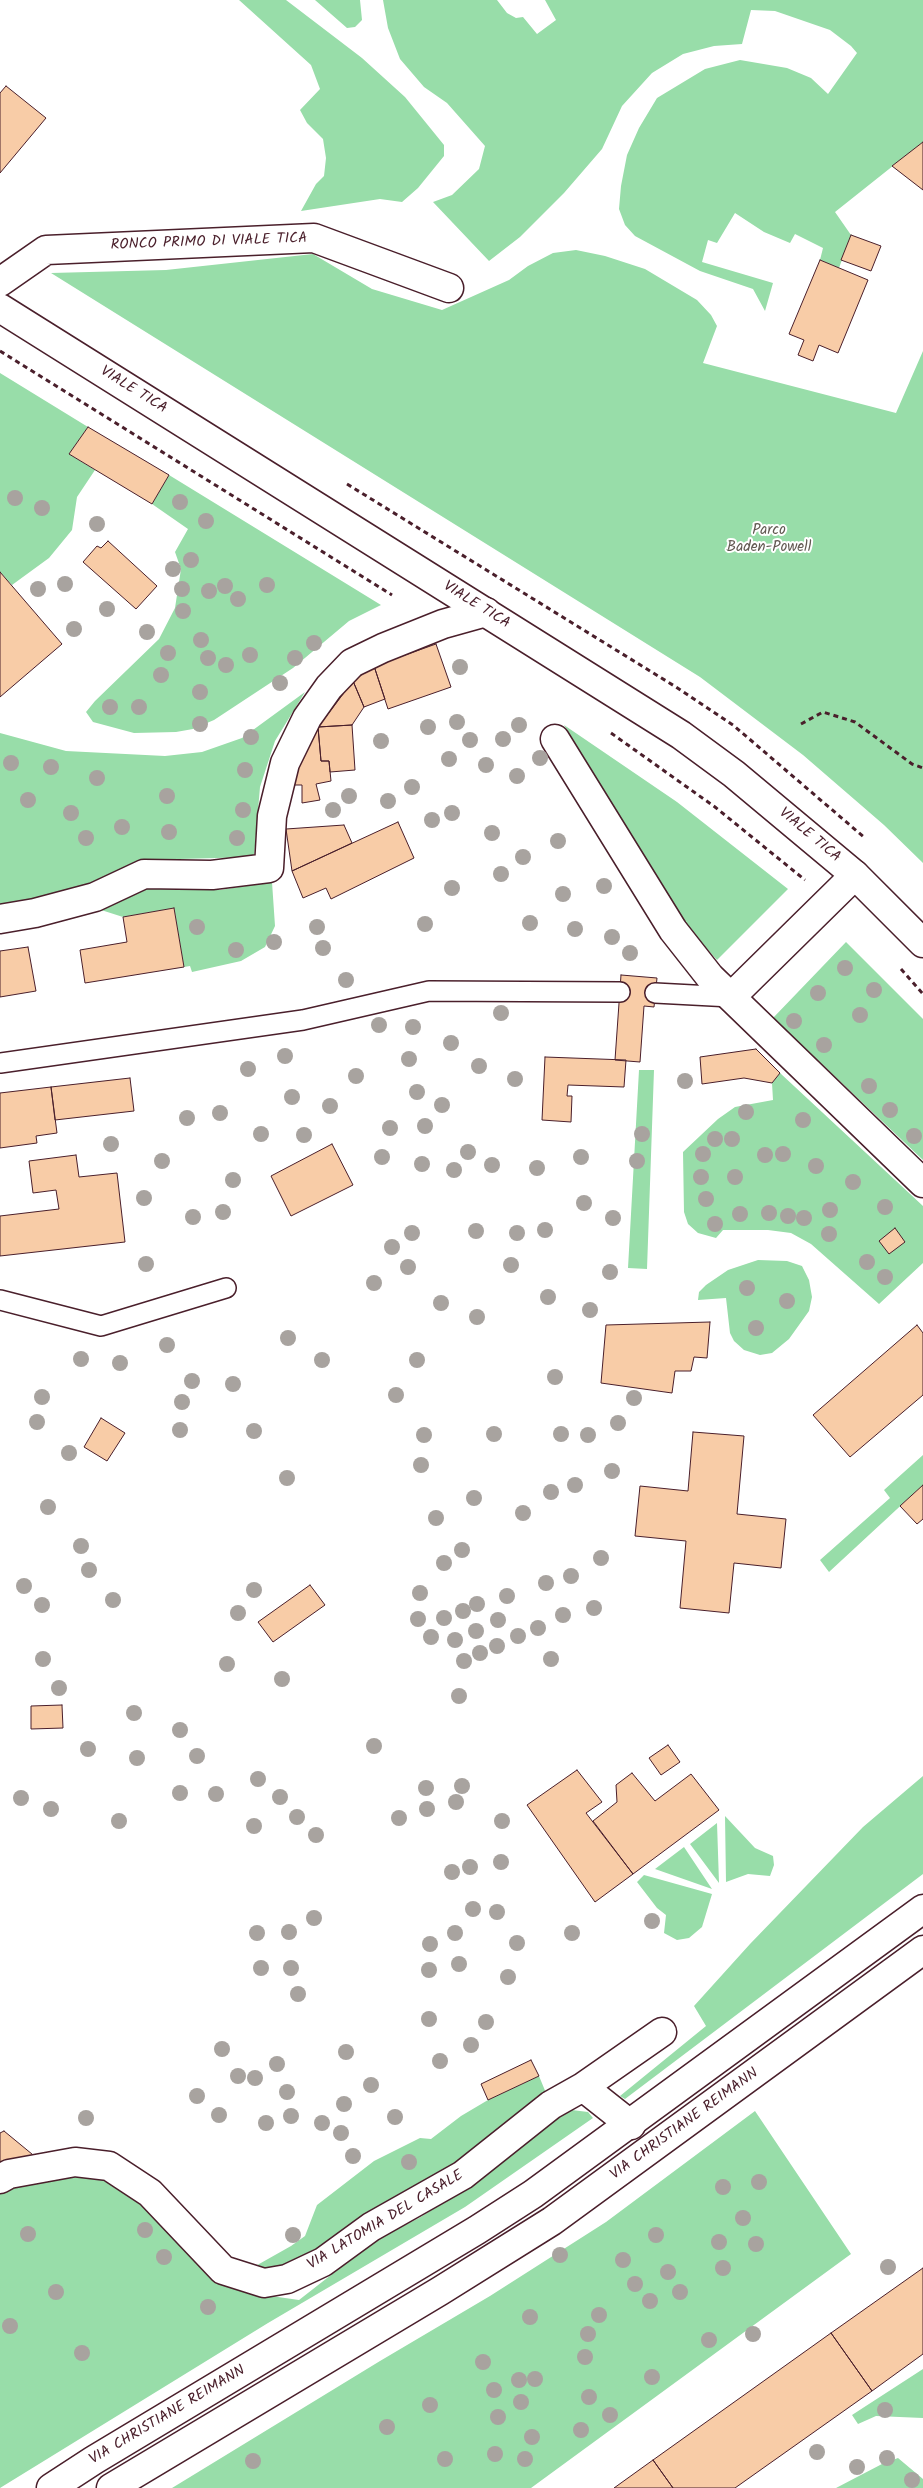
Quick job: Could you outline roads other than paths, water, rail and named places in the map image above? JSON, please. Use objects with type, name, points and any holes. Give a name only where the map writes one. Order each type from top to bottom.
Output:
[{"type":"street","name":"RONCO PRIMO DI VIALE TICA","points":[[0,282],[46,250],[314,238],[449,288]]},
{"type":"street","name":"VIALE TICA","points":[[0,308],[486,612],[688,741],[734,774],[855,875],[923,943]]},
{"type":"street","points":[[0,919],[35,913],[95,897],[144,874],[212,874],[269,868],[272,816],[285,763],[307,718],[329,687],[352,663],[443,624],[486,612]]},
{"type":"street","points":[[555,739],[673,930],[710,977],[923,1183]]},
{"type":"street","points":[[731,997],[855,875]]},
{"type":"street","name":"VIA CHRISTIANE REIMANN","points":[[51,2488],[423,2263],[533,2194],[630,2125],[923,1909]]},
{"type":"street","name":"VIA CHRISTIANE REIMANN","points":[[110,2488],[503,2253],[597,2189],[923,1950]]},
{"type":"street","name":"VIA LATOMIA DEL CASALE","points":[[0,2179],[9,2174],[75,2162],[109,2166],[150,2193],[223,2270],[264,2283],[287,2279],[323,2262],[371,2226],[463,2175],[550,2105],[583,2087],[662,2032]]},
{"type":"street","points":[[583,2087],[630,2125]]},
{"type":"lane","points":[[0,1063],[303,1020],[429,991],[620,992]]},
{"type":"lane","points":[[655,993],[731,997]]},
{"type":"lane","points":[[0,1300],[101,1326],[226,1288]]},
{"type":"park label","name":"Parco Baden-Powell","points":[[769,540]]}]
